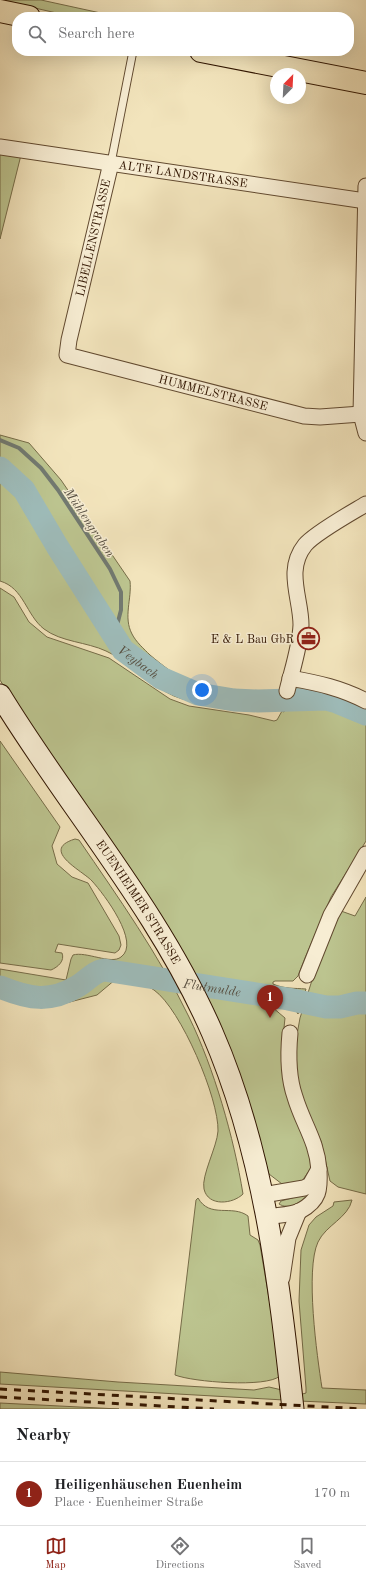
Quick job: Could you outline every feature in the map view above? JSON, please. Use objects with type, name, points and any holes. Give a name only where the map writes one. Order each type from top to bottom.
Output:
[{"type":"main road","points":[[0,11],[12,13]]},
{"type":"main road","points":[[227,56],[366,83]]},
{"type":"main road","name":"EUENHEIMER STRASSE","points":[[0,695],[43,763],[130,889],[173,957],[212,1032],[232,1083],[267,1217],[280,1296],[293,1409]]},
{"type":"street","name":"ALTE LANDSTRASSE","points":[[0,147],[366,196]]},
{"type":"street","name":"LIBELLENSTRASSE","points":[[67,355],[69,340],[111,163]]},
{"type":"street","points":[[366,196],[364,388],[361,414],[366,433]]},
{"type":"street","name":"HUMMELSTRASSE","points":[[67,355],[304,416],[320,417],[361,414]]},
{"type":"street","points":[[366,504],[307,543],[299,556],[296,564],[295,587],[301,625],[288,684],[324,683],[366,701]]},
{"type":"street","points":[[307,975],[331,915],[366,854]]},
{"type":"street","name":"EUENHEIMER STRASSE","points":[[280,1296],[288,1238],[299,1212],[313,1201],[317,1195],[320,1184],[316,1147],[298,1107],[292,1087],[289,1056],[290,1033]]},
{"type":"street","points":[[262,1195],[304,1188],[310,1185],[319,1170]]},
{"type":"street","points":[[267,1217],[299,1212]]},
{"type":"lane","name":"LIBELLENSTRASSE","points":[[111,163],[132,56]]},
{"type":"green space","points":[[0,0],[41,0],[96,12],[52,12]]},
{"type":"green space","points":[[0,152],[21,155],[0,239]]},
{"type":"green space","points":[[0,435],[29,443],[61,480],[130,581],[128,615],[129,628],[136,640],[150,655],[178,676],[198,685],[233,693],[258,695],[281,693],[278,697],[264,698],[222,696],[180,685],[167,679],[165,683],[178,689],[219,700],[276,704],[277,706],[273,709],[261,711],[199,703],[182,699],[156,686],[124,661],[106,651],[58,637],[44,629],[33,617],[14,589],[8,584],[0,581]]},
{"type":"green space","points":[[0,588],[14,597],[29,622],[47,637],[109,658],[170,699],[189,706],[249,715],[274,721],[277,720],[282,711],[284,712],[287,707],[285,705],[294,688],[309,688],[366,706],[366,841],[331,897],[298,976],[293,981],[273,982],[273,984],[281,987],[306,989],[298,1014],[294,1007],[274,1004],[272,1007],[285,1018],[282,1047],[312,1162],[311,1168],[302,1181],[282,1184],[269,1174],[241,1083],[0,680]]},
{"type":"green space","points":[[0,741],[60,827],[52,846],[57,864],[72,877],[88,883],[119,936],[121,945],[119,950],[115,953],[58,944],[55,952],[62,953],[63,959],[51,970],[0,963]]},
{"type":"green space","points":[[75,839],[79,840],[165,971],[198,1037],[215,1081],[229,1127],[239,1172],[243,1194],[233,1200],[227,1202],[215,1201],[206,1195],[204,1183],[217,1138],[217,1117],[205,1077],[186,1035],[176,1016],[165,1000],[154,990],[146,985],[136,982],[116,979],[97,995],[58,1005],[26,1005],[0,995],[0,969],[66,980],[73,955],[78,954],[111,960],[121,957],[126,950],[127,941],[124,930],[112,907],[92,881],[73,866],[62,854],[61,849],[65,844]]},
{"type":"green space","points":[[366,897],[366,1194],[338,1187],[330,1181],[321,1141],[306,1111],[297,1077],[296,1040],[300,1018],[314,974],[341,911],[355,916]]},
{"type":"green space","points":[[303,1195],[307,1196],[294,1205],[283,1206],[279,1204],[281,1201]]},
{"type":"green space","points":[[198,1198],[209,1208],[215,1210],[235,1211],[248,1216],[250,1235],[258,1240],[277,1346],[280,1376],[272,1380],[229,1383],[197,1380],[175,1375],[196,1200]]},
{"type":"green space","points":[[352,1200],[350,1206],[342,1217],[326,1231],[318,1242],[314,1255],[312,1272],[313,1314],[322,1388],[366,1390],[366,1404],[299,1401],[299,1395],[306,1393],[299,1301],[301,1250],[309,1225],[316,1217],[333,1206],[334,1202]]},
{"type":"green space","points":[[0,1372],[118,1382],[254,1390],[269,1387],[282,1390],[284,1400],[0,1384]]},
{"type":"green space","points":[[0,1403],[119,1409],[0,1409]]},
{"type":"waterway","name":"Mühlengraben","points":[[0,440],[19,448],[41,468],[58,490],[110,569],[121,592],[121,610],[114,637]]},
{"type":"waterway","name":"Veybach","points":[[0,468],[24,490],[57,546],[123,650],[161,678],[198,694],[234,700],[258,701],[326,699],[366,714]]},
{"type":"waterway","name":"Flutmulde","points":[[0,987],[20,994],[49,997],[68,991],[78,986],[97,972],[104,970],[288,999],[326,1007],[340,1007],[357,1003],[366,1003]]},
{"type":"railway","points":[[0,1389],[363,1409]]},
{"type":"railway","points":[[0,1397],[214,1409]]},
{"type":"place","name":"E & L Bau GbR","points":[[309,639]]},
{"type":"place","name":"Heiligenhäuschen Euenheim","points":[[270,1018]]}]
